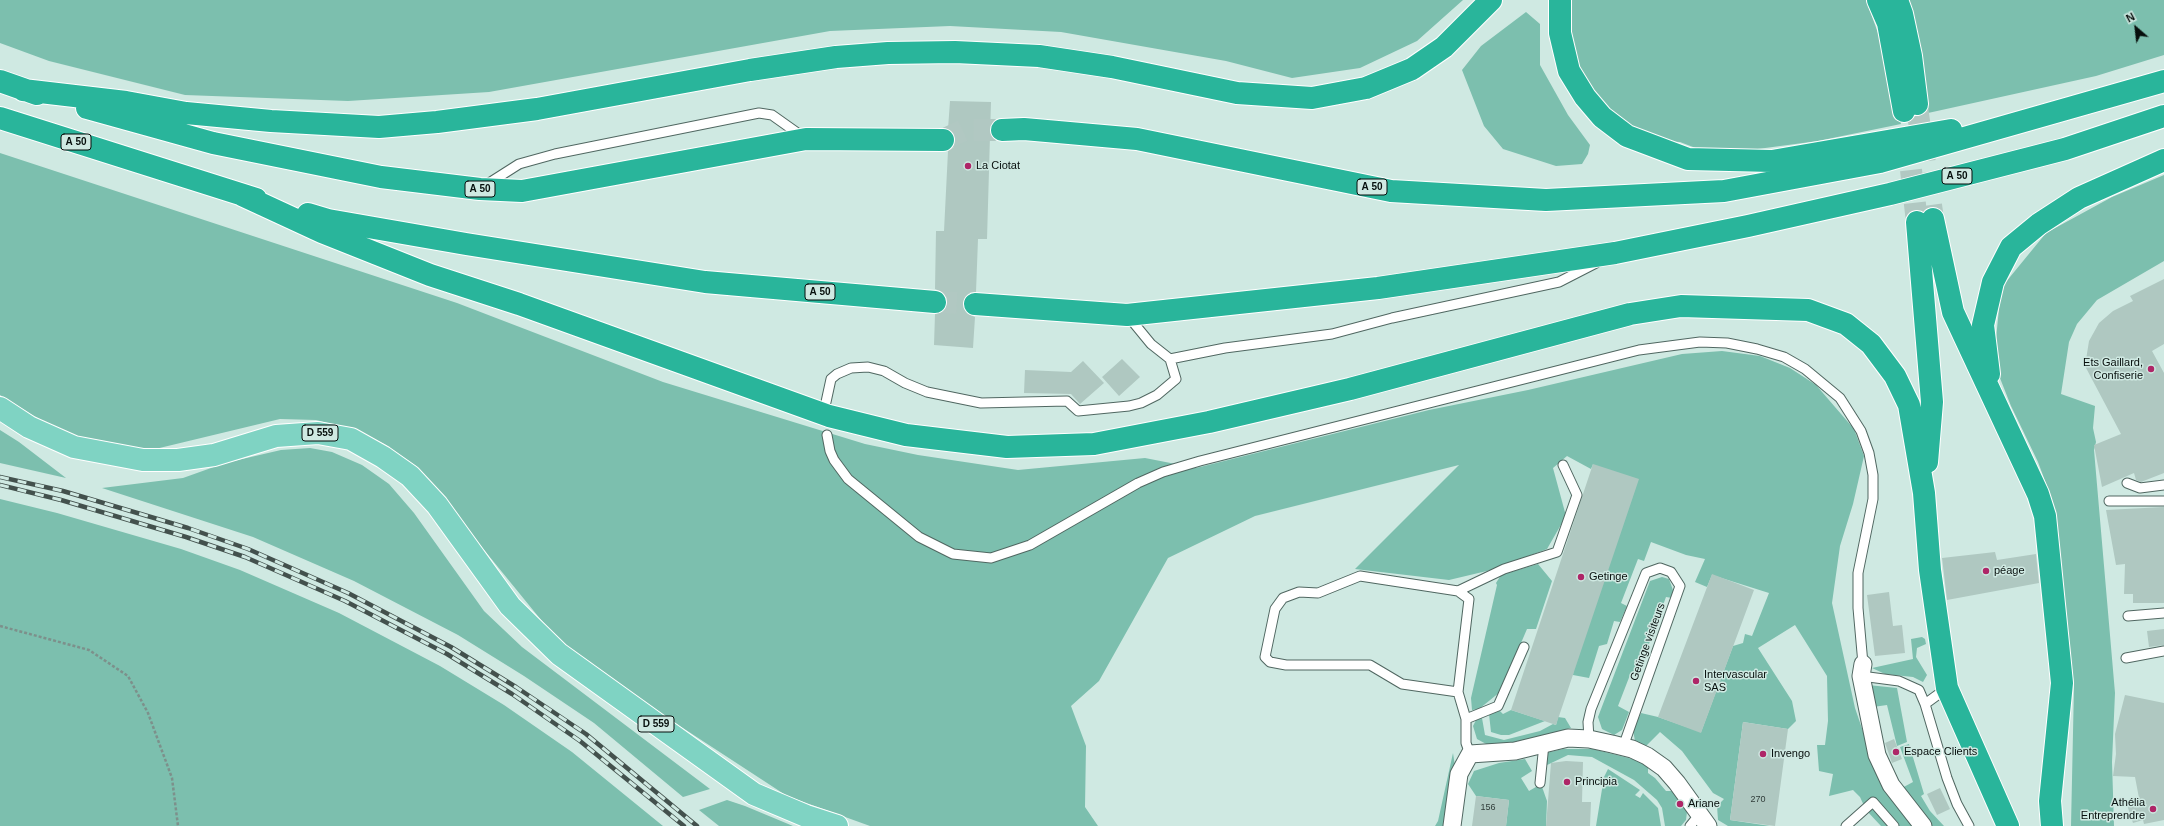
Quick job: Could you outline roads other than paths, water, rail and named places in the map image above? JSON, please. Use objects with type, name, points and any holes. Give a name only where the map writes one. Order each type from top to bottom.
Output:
[{"type":"highway","points":[[23,90],[126,102],[186,113],[271,121],[379,127],[437,122],[537,110],[750,70],[836,57],[888,53],[955,52],[1039,56],[1112,67],[1237,93],[1312,98],[1366,88],[1412,69],[1444,47],[1491,0]]},
{"type":"highway","points":[[1560,0],[1560,33],[1569,71],[1585,97],[1602,117],[1627,136],[1688,159],[1772,161],[1906,137],[2036,118]]},
{"type":"highway","points":[[1878,0],[1888,23],[1911,109],[1911,56],[1897,0]]},
{"type":"highway","name":"A 50","points":[[1002,130],[1024,129],[1137,139],[1391,191],[1546,200],[1724,192],[1880,162],[2164,81]]},
{"type":"highway","name":"A 50","points":[[0,82],[23,90],[213,144],[381,177],[480,189],[522,190],[806,139],[942,140]]},
{"type":"highway","name":"A 50","points":[[975,304],[1127,315],[1378,288],[1615,253],[1748,226],[1890,194],[2065,149],[2164,116]]},
{"type":"highway","name":"A 50","points":[[0,118],[242,195],[328,220],[705,282],[935,302]]},
{"type":"highway","points":[[1997,406],[1987,366],[1983,326],[1992,282],[2011,247],[2039,224],[2079,198],[2164,160]]},
{"type":"highway","points":[[242,195],[322,232],[430,275],[519,304],[829,416],[906,435],[1007,447],[1094,444],[1209,422],[1358,387],[1630,314],[1681,306],[1808,310],[1846,324],[1871,344],[1895,376],[1909,405],[1924,492],[1930,570],[1947,688],[2008,826]]},
{"type":"highway","points":[[1924,492],[1932,402],[1925,220],[1953,312],[2038,494],[2045,516],[2062,683],[2050,801],[2052,826]]},
{"type":"main road","name":"D 559","points":[[0,408],[29,427],[74,447],[143,460],[178,460],[214,455],[276,436],[318,433],[351,439],[383,457],[410,476],[437,505],[510,606],[559,654],[754,794],[806,816],[837,826]]},
{"type":"street","points":[[1862,670],[1877,755],[1891,785],[1923,826]]},
{"type":"street","points":[[1452,826],[1459,774],[1470,754],[1515,752],[1568,738],[1589,739],[1623,747],[1647,756],[1664,768],[1677,783],[1699,822]]},
{"type":"lane","points":[[480,189],[519,164],[555,154],[759,113],[772,115],[806,139]]},
{"type":"lane","points":[[1170,359],[1225,348],[1332,334],[1392,318],[1559,282],[1615,253]]},
{"type":"lane","points":[[826,402],[831,380],[837,374],[851,368],[868,367],[884,371],[905,383],[927,392],[981,403],[1067,401],[1078,410],[1129,406],[1141,403],[1157,395],[1176,378],[1170,359],[1151,344],[1127,315]]},
{"type":"lane","points":[[827,435],[830,451],[834,460],[848,479],[919,537],[953,554],[991,558],[1030,545],[1138,483],[1163,472],[1200,461],[1639,350],[1700,342],[1727,343],[1784,356],[1805,368],[1840,398],[1862,431],[1869,453],[1873,475],[1873,499],[1858,573],[1858,608],[1862,670],[1899,681],[1919,690],[1925,704],[1947,778],[1957,804],[1969,826]]},
{"type":"lane","points":[[1458,591],[1504,570],[1557,552],[1577,495],[1563,465]]},
{"type":"lane","points":[[2128,483],[2140,488],[2164,484]]},
{"type":"lane","points":[[2109,501],[2164,501]]},
{"type":"lane","name":"Getinge visiteurs","points":[[1589,739],[1588,722],[1591,709],[1646,573],[1655,569],[1665,570],[1675,576],[1680,586],[1623,747]]},
{"type":"lane","points":[[1458,692],[1402,684],[1370,665],[1286,665],[1270,662],[1265,657],[1275,609],[1283,598],[1299,592],[1318,593],[1360,576],[1458,591],[1469,599],[1458,692],[1466,719],[1466,743],[1470,754]]},
{"type":"lane","points":[[2128,616],[2164,613]]},
{"type":"lane","points":[[1466,719],[1498,706],[1524,647]]},
{"type":"lane","points":[[2126,658],[2164,651]]},
{"type":"lane","points":[[1925,704],[1947,688]]},
{"type":"lane","points":[[1540,783],[1544,744]]},
{"type":"lane","points":[[1846,826],[1873,802],[1894,826]]},
{"type":"tunnel","points":[[1917,107],[1933,219]]},
{"type":"tunnel","points":[[943,140],[964,130],[1002,130]]},
{"type":"tunnel","points":[[1911,170],[1917,222]]},
{"type":"tunnel","points":[[935,302],[975,304]]},
{"type":"railway","points":[[0,477],[63,491],[188,528],[248,549],[348,593],[451,647],[516,687],[586,734],[697,826]]},
{"type":"railway","points":[[0,485],[61,500],[186,537],[245,557],[345,601],[447,654],[512,694],[580,741],[684,826]]},
{"type":"place","name":"La Ciotat","points":[[968,166]]},
{"type":"place","name":"Ets Gaillard, Confiserie","points":[[2151,369]]},
{"type":"place","name":"péage","points":[[1986,571]]},
{"type":"place","name":"Getinge","points":[[1581,577]]},
{"type":"place","name":"Intervascular SAS","points":[[1696,681]]},
{"type":"place","name":"Espace Clients","points":[[1896,752]]},
{"type":"place","name":"Invengo","points":[[1763,754]]},
{"type":"place","name":"Principia","points":[[1567,782]]},
{"type":"place","name":"Ariane","points":[[1680,804]]},
{"type":"place","name":"Athélia Entreprendre","points":[[2153,809]]}]
